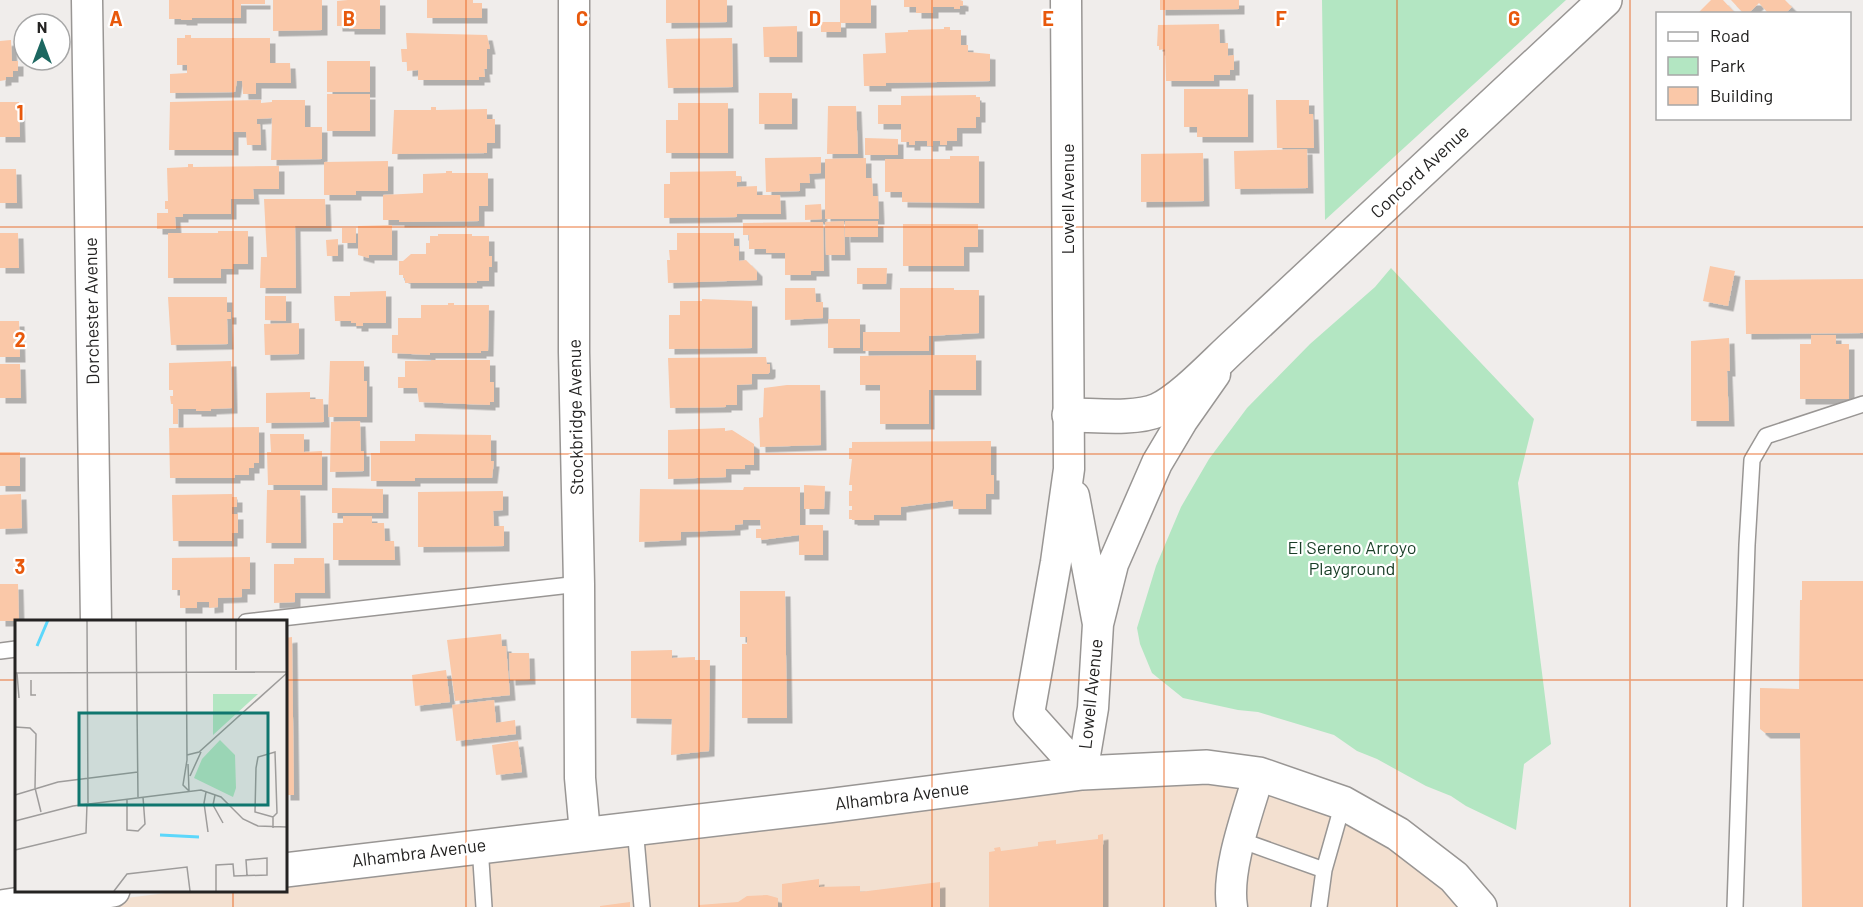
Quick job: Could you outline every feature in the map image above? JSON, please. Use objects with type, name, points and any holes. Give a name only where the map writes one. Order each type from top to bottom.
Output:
[{"type":"main road","name":"Concord Avenue","points":[[1070,415],[1122,415],[1158,410],[1182,392],[1605,0]]},
{"type":"main road","name":"Alhambra Avenue","points":[[286,870],[827,806],[1082,773],[1207,766],[1259,774],[1343,803],[1398,834],[1454,877],[1480,907]]},
{"type":"main road","points":[[1,907],[92,895]]},
{"type":"street","name":"Dorchester Avenue","points":[[87,0],[96,620]]},
{"type":"street","name":"Stockbridge Avenue","points":[[574,0],[574,352],[580,778],[585,833]]},
{"type":"street","name":"Lowell Avenue","points":[[1066,0],[1069,469],[1056,562],[1029,714],[1082,773]]},
{"type":"street","name":"Concord Avenue","points":[[1098,624],[1113,564],[1157,464],[1182,421],[1236,344]]},
{"type":"street","name":"Lowell Avenue","points":[[1069,469],[1098,624],[1093,708],[1082,773]]},
{"type":"street","points":[[1232,907],[1229,890],[1240,840],[1259,774]]},
{"type":"lane","points":[[1735,907],[1752,460],[1766,436],[1863,404]]},
{"type":"lane","points":[[264,620],[579,584]]},
{"type":"lane","points":[[0,651],[15,649]]},
{"type":"lane","points":[[1319,907],[1324,870],[1343,803]]},
{"type":"lane","points":[[635,827],[642,907]]},
{"type":"lane","points":[[1240,840],[1324,870]]},
{"type":"lane","points":[[480,846],[484,907]]},
{"type":"shaded area","points":[[1214,775],[1338,808],[1469,907],[54,907],[174,892],[286,892],[286,878]]},
{"type":"green space","points":[[1322,0],[1566,0],[1325,220]]},
{"type":"green space","name":"El Sereno Arroyo Playground","points":[[1391,268],[1534,419],[1518,483],[1551,744],[1524,764],[1516,830],[1357,751],[1334,735],[1258,712],[1183,698],[1152,673],[1140,644],[1137,628],[1156,566],[1181,507],[1209,459],[1247,408],[1310,344],[1375,287]]},
{"type":"building","points":[[169,0],[265,0],[265,4],[241,4],[241,18],[181,20],[169,19]]},
{"type":"building","points":[[273,0],[322,0],[322,30],[273,31]]},
{"type":"building","points":[[380,0],[380,29],[349,29],[349,26],[337,26],[337,1]]},
{"type":"building","points":[[427,0],[473,0],[473,3],[482,3],[482,18],[427,18]]},
{"type":"building","points":[[666,0],[727,0],[727,22],[666,23]]},
{"type":"building","points":[[840,0],[871,0],[871,23],[841,23],[841,32],[821,32],[821,22],[840,22]]},
{"type":"building","points":[[904,0],[960,0],[963,1],[963,6],[960,6],[960,9],[933,7],[933,13],[916,13],[916,7],[904,7]]},
{"type":"building","points":[[1160,0],[1239,0],[1239,9],[1160,10]]},
{"type":"building","points":[[1711,0],[1723,0],[1734,12],[1699,12]]},
{"type":"building","points":[[1731,0],[1785,0],[1792,7],[1787,12],[1767,12],[1759,3],[1750,12],[1742,12]]},
{"type":"building","points":[[1219,24],[1220,43],[1228,43],[1228,56],[1234,55],[1234,70],[1230,70],[1230,75],[1214,75],[1214,81],[1166,81],[1165,49],[1159,50],[1157,46],[1158,25]]},
{"type":"building","points":[[797,26],[797,57],[764,57],[763,27]]},
{"type":"building","points":[[944,27],[950,27],[950,30],[961,30],[961,45],[968,45],[968,52],[990,54],[990,81],[886,83],[886,86],[864,86],[863,54],[886,53],[885,33],[944,29]]},
{"type":"building","points":[[406,33],[487,35],[490,49],[487,49],[485,77],[479,77],[479,80],[418,80],[418,70],[407,71],[407,62],[402,62],[401,49],[407,49]]},
{"type":"building","points":[[185,35],[191,35],[191,38],[270,38],[270,63],[290,63],[291,83],[256,83],[256,94],[243,94],[242,81],[237,81],[235,92],[170,93],[170,74],[187,73],[187,65],[177,65],[177,38],[185,38]]},
{"type":"building","points":[[732,38],[733,87],[668,88],[666,39]]},
{"type":"building","points":[[11,40],[13,77],[6,77],[6,80],[0,81],[0,41]]},
{"type":"building","points":[[327,61],[370,61],[370,92],[327,92]]},
{"type":"building","points":[[1184,89],[1248,89],[1248,137],[1197,137],[1197,127],[1184,127]]},
{"type":"building","points":[[759,93],[792,93],[792,124],[759,124]]},
{"type":"building","points":[[327,94],[370,94],[370,131],[327,131]]},
{"type":"building","points":[[976,95],[980,97],[980,117],[976,117],[976,128],[957,128],[957,141],[947,141],[947,145],[940,145],[940,141],[933,141],[933,146],[927,146],[927,141],[915,141],[915,145],[909,145],[909,142],[901,142],[901,124],[878,124],[878,105],[901,105],[901,96]]},
{"type":"building","points":[[261,100],[261,103],[272,102],[272,100],[305,100],[305,127],[322,127],[322,159],[271,160],[272,118],[257,119],[257,124],[260,124],[261,145],[247,145],[246,132],[233,132],[233,150],[169,150],[170,102]]},
{"type":"building","points":[[1276,100],[1309,100],[1309,114],[1313,114],[1314,148],[1277,148]]},
{"type":"building","points":[[0,102],[19,102],[20,137],[0,137]]},
{"type":"building","points":[[678,103],[728,103],[728,153],[666,153],[666,120],[678,120]]},
{"type":"building","points":[[828,106],[856,106],[858,154],[827,154]]},
{"type":"building","points":[[431,107],[436,107],[436,110],[487,109],[487,119],[495,119],[495,143],[487,143],[487,153],[392,154],[394,110],[431,110]]},
{"type":"building","points":[[865,138],[898,139],[898,155],[865,155]]},
{"type":"building","points":[[1307,149],[1308,188],[1235,189],[1234,151]]},
{"type":"building","points":[[1203,153],[1204,201],[1141,202],[1141,154]]},
{"type":"building","points":[[950,156],[979,156],[979,203],[902,202],[902,192],[885,192],[885,159],[950,159]]},
{"type":"building","points":[[821,157],[821,173],[809,174],[810,183],[800,183],[800,191],[766,192],[765,158]]},
{"type":"building","points":[[866,158],[866,178],[872,178],[873,196],[878,196],[879,219],[825,219],[825,159]]},
{"type":"building","points":[[388,161],[388,191],[356,191],[356,195],[324,195],[324,162]]},
{"type":"building","points":[[188,164],[193,164],[193,167],[279,166],[279,189],[253,189],[254,199],[231,199],[231,214],[183,214],[183,217],[175,217],[176,229],[157,229],[157,213],[168,213],[168,209],[165,209],[165,201],[168,201],[167,168],[188,167]]},
{"type":"building","points":[[0,169],[16,169],[17,203],[0,203]]},
{"type":"building","points":[[446,171],[488,173],[488,206],[479,206],[479,221],[399,222],[399,220],[383,220],[383,195],[423,193],[423,174],[446,173]]},
{"type":"building","points":[[736,171],[736,176],[741,176],[741,182],[737,182],[737,187],[757,186],[757,195],[780,195],[781,214],[664,218],[664,184],[670,184],[670,172]]},
{"type":"building","points":[[264,199],[325,199],[326,226],[295,226],[296,288],[260,288],[261,257],[267,257]]},
{"type":"building","points":[[821,204],[822,219],[805,220],[805,205]]},
{"type":"building","points":[[844,221],[845,255],[826,255],[825,222]]},
{"type":"building","points":[[845,221],[878,221],[878,237],[845,237]]},
{"type":"building","points":[[823,222],[824,271],[811,271],[811,275],[785,275],[785,253],[766,253],[766,249],[749,249],[749,235],[743,235],[743,223]]},
{"type":"building","points":[[903,224],[978,224],[978,247],[964,247],[964,266],[903,266]]},
{"type":"building","points":[[392,225],[392,255],[369,255],[369,258],[358,255],[358,226]]},
{"type":"building","points":[[342,228],[356,228],[356,243],[342,243]]},
{"type":"building","points":[[218,231],[248,231],[248,264],[233,264],[233,269],[221,269],[221,278],[168,278],[168,233],[218,233]]},
{"type":"building","points":[[0,233],[18,233],[19,268],[0,268]]},
{"type":"building","points":[[677,233],[734,233],[734,246],[739,246],[739,261],[746,260],[757,271],[757,280],[668,283],[667,260],[670,260],[669,250],[677,250]]},
{"type":"building","points":[[438,234],[489,236],[489,256],[492,256],[492,267],[489,267],[489,281],[405,283],[403,275],[399,275],[399,261],[403,261],[411,254],[426,254],[426,243],[430,243],[430,236],[438,236]]},
{"type":"building","points":[[338,239],[338,256],[327,256],[326,240]]},
{"type":"building","points":[[1710,266],[1735,271],[1728,306],[1703,301]]},
{"type":"building","points":[[857,268],[887,268],[886,284],[857,284]]},
{"type":"building","points":[[1863,279],[1863,333],[1746,334],[1745,280]]},
{"type":"building","points":[[785,288],[815,288],[816,302],[823,302],[823,318],[785,320]]},
{"type":"building","points":[[900,288],[979,290],[979,333],[929,336],[929,351],[863,351],[863,332],[900,332]]},
{"type":"building","points":[[386,291],[386,323],[363,323],[363,326],[356,326],[356,323],[351,323],[351,321],[335,321],[334,296],[350,296],[350,292]]},
{"type":"building","points":[[265,296],[286,296],[286,321],[265,320]]},
{"type":"building","points":[[168,297],[227,297],[227,312],[231,312],[231,319],[227,319],[228,344],[171,345]]},
{"type":"building","points":[[702,299],[752,301],[752,348],[669,349],[669,315],[680,315],[680,301],[702,301]]},
{"type":"building","points":[[448,303],[489,305],[488,351],[430,353],[430,355],[392,353],[392,335],[398,335],[398,318],[421,318],[421,305],[448,305]]},
{"type":"building","points":[[828,319],[860,319],[860,348],[828,348]]},
{"type":"building","points":[[0,321],[19,321],[20,357],[0,357]]},
{"type":"building","points":[[299,323],[299,354],[265,355],[264,324]]},
{"type":"building","points":[[1811,335],[1836,335],[1836,344],[1849,344],[1849,399],[1800,399],[1800,344],[1811,344]]},
{"type":"building","points":[[1729,338],[1730,371],[1727,371],[1729,421],[1691,421],[1691,341]]},
{"type":"building","points":[[976,355],[976,390],[929,390],[929,424],[880,424],[880,385],[860,385],[860,356]]},
{"type":"building","points":[[766,357],[767,364],[770,364],[770,372],[752,374],[752,384],[737,385],[737,405],[670,408],[668,358]]},
{"type":"building","points":[[490,360],[490,382],[494,382],[494,402],[490,402],[490,405],[419,402],[417,388],[398,388],[398,377],[405,377],[405,361]]},
{"type":"building","points":[[231,361],[232,408],[211,409],[211,411],[178,409],[178,424],[173,424],[173,404],[171,404],[170,396],[173,396],[173,390],[169,390],[169,363]]},
{"type":"building","points":[[330,361],[364,361],[364,381],[367,381],[367,417],[328,417]]},
{"type":"building","points":[[0,364],[20,364],[21,398],[0,398]]},
{"type":"building","points":[[820,385],[821,445],[760,447],[759,418],[763,417],[764,388]]},
{"type":"building","points":[[310,392],[310,399],[323,399],[324,422],[266,423],[266,393]]},
{"type":"building","points":[[360,421],[364,471],[330,472],[331,422]]},
{"type":"building","points":[[259,427],[259,463],[254,463],[254,468],[249,468],[249,475],[235,475],[235,478],[170,478],[169,428]]},
{"type":"building","points":[[725,428],[725,431],[732,430],[754,444],[754,465],[745,465],[745,469],[726,469],[726,477],[668,479],[668,430]]},
{"type":"building","points":[[270,434],[304,434],[304,452],[322,451],[322,485],[268,485],[267,452],[271,452]]},
{"type":"building","points":[[415,434],[491,435],[491,461],[494,461],[492,478],[415,478],[415,481],[371,481],[371,453],[380,453],[380,441],[415,441]]},
{"type":"building","points":[[991,441],[991,475],[994,475],[994,494],[986,494],[986,509],[953,509],[953,500],[901,507],[901,515],[874,515],[874,520],[849,519],[849,510],[852,510],[852,506],[849,506],[849,491],[852,491],[852,485],[849,485],[852,459],[849,459],[849,448],[852,448],[852,442]]},
{"type":"building","points":[[0,452],[20,452],[20,486],[0,486]]},
{"type":"building","points":[[804,485],[825,486],[824,509],[804,509]]},
{"type":"building","points":[[744,487],[800,487],[800,525],[823,525],[823,555],[799,555],[799,535],[761,540],[761,538],[756,538],[756,529],[761,529],[760,520],[743,520],[743,524],[735,525],[735,530],[681,532],[681,540],[639,542],[640,489],[743,490]]},
{"type":"building","points":[[332,488],[383,489],[383,513],[332,513]]},
{"type":"building","points":[[267,490],[300,490],[301,543],[266,543]]},
{"type":"building","points":[[503,491],[503,510],[493,511],[494,526],[504,526],[504,546],[418,547],[418,492]]},
{"type":"building","points":[[21,494],[22,528],[0,529],[0,495]]},
{"type":"building","points":[[232,494],[232,497],[237,497],[237,507],[232,507],[232,514],[238,514],[238,533],[232,533],[232,541],[173,541],[172,495]]},
{"type":"building","points":[[343,516],[372,516],[372,523],[384,523],[385,541],[394,541],[395,560],[333,560],[333,523],[343,523]]},
{"type":"building","points":[[250,557],[250,589],[242,589],[242,597],[218,598],[218,607],[209,608],[209,602],[197,602],[197,608],[180,608],[180,590],[172,590],[172,558]]},
{"type":"building","points":[[294,558],[324,558],[325,593],[295,593],[295,602],[274,603],[274,564],[294,564]]},
{"type":"building","points":[[1802,581],[1863,581],[1863,907],[1802,907],[1800,733],[1765,733],[1760,729],[1760,688],[1799,689]]},
{"type":"building","points":[[0,584],[18,584],[19,620],[0,621]]},
{"type":"building","points":[[740,591],[785,591],[787,718],[742,718],[742,644],[747,644],[747,637],[740,637]]},
{"type":"building","points":[[501,634],[502,646],[506,646],[510,695],[455,701],[447,640]]},
{"type":"building","points":[[292,637],[294,795],[286,795],[286,638]]},
{"type":"building","points":[[672,650],[672,658],[695,657],[695,660],[710,660],[709,751],[671,755],[672,719],[631,718],[631,651]]},
{"type":"building","points":[[509,653],[529,653],[530,679],[510,680]]},
{"type":"building","points":[[446,670],[450,702],[415,706],[412,675]]},
{"type":"building","points":[[494,700],[496,723],[515,720],[516,734],[456,741],[452,705]]},
{"type":"building","points":[[518,741],[522,772],[496,775],[492,745]]},
{"type":"building","points":[[1103,834],[1103,907],[989,907],[989,852],[995,851],[994,848],[1000,847],[1001,851],[1038,846],[1038,842],[1056,840],[1056,844],[1098,839],[1098,835]]},
{"type":"building","points":[[819,879],[819,887],[860,886],[860,892],[940,882],[940,907],[782,907],[782,884]]},
{"type":"building","points":[[767,895],[778,898],[778,907],[699,907],[699,905],[738,902],[747,896]]},
{"type":"building","points":[[630,902],[630,907],[600,907],[600,906]]}]
